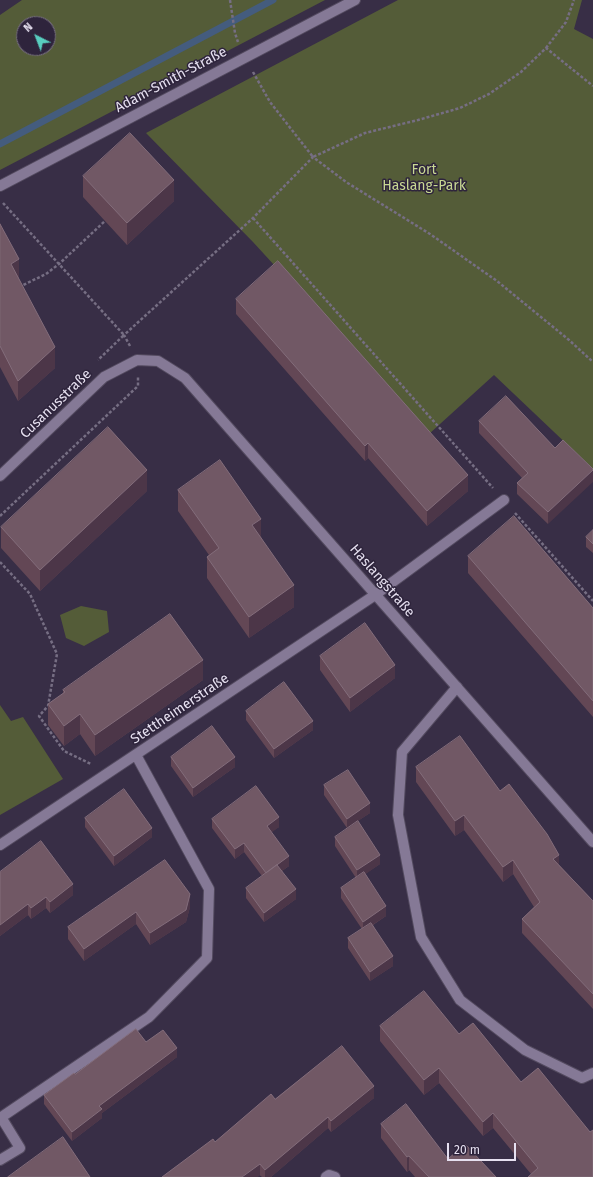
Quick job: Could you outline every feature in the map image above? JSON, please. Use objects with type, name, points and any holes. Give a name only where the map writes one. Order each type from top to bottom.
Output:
[{"type":"street","name":"Adam-Smith-Straße","points":[[0,186],[355,0]]},
{"type":"street","name":"Cusanusstraße","points":[[0,476],[104,377],[137,360]]},
{"type":"street","name":"Haslangstraße","points":[[137,360],[158,361],[185,378],[593,842]]},
{"type":"street","name":"Stettheimerstraße","points":[[0,845],[375,595],[504,500]]},
{"type":"street","points":[[457,687],[402,752],[398,815],[421,937],[460,1000],[525,1050],[582,1078],[593,1073]]},
{"type":"street","points":[[0,1160],[20,1148],[1,1118],[149,1017],[207,958],[209,889],[136,755]]},
{"type":"street","points":[[326,1177],[329,1175],[335,1177]]},
{"type":"path","points":[[230,0],[234,33]]},
{"type":"path","points":[[124,335],[253,218],[314,157],[365,133],[460,108],[489,94],[521,72],[546,48],[566,22],[574,0]]},
{"type":"path","points":[[546,48],[593,86]]},
{"type":"path","points":[[245,58],[270,102],[314,157],[346,182],[430,234],[497,281],[569,340],[593,362]]},
{"type":"path","points":[[0,199],[124,335],[137,360],[138,386],[0,516]]},
{"type":"path","points":[[253,218],[593,601]]},
{"type":"path","points":[[14,289],[46,274],[59,264],[105,221]]},
{"type":"path","points":[[0,562],[30,594],[57,654],[48,706],[39,716],[64,752],[95,765],[103,776]]},
{"type":"green space","points":[[22,0],[325,0],[0,170],[0,15]]},
{"type":"green space","name":"Fort Haslang-Park","points":[[398,0],[582,0],[574,29],[593,39],[593,469],[494,375],[429,434],[253,242],[146,133]]},
{"type":"green space","points":[[81,606],[107,611],[109,632],[84,646],[66,638],[60,615]]},
{"type":"green space","points":[[0,705],[11,721],[23,717],[63,779],[0,815]]},
{"type":"building","points":[[130,133],[174,180],[127,223],[83,176]]},
{"type":"building","points":[[0,224],[19,259],[11,264],[55,347],[18,381],[0,346]]},
{"type":"building","points":[[278,261],[468,475],[427,511],[368,443],[365,446],[236,299]]},
{"type":"building","points":[[506,396],[555,448],[563,440],[593,469],[548,512],[517,483],[528,473],[479,421]]},
{"type":"building","points":[[108,427],[147,470],[40,570],[1,527]]},
{"type":"building","points":[[220,460],[261,519],[252,525],[294,585],[249,617],[207,557],[219,548],[178,490]]},
{"type":"building","points":[[514,516],[593,608],[593,701],[468,556]]},
{"type":"building","points":[[593,530],[593,544],[586,537]]},
{"type":"building","points":[[170,614],[203,660],[95,735],[80,714],[64,726],[48,704],[65,692],[63,690]]},
{"type":"building","points":[[365,623],[395,665],[350,698],[320,656]]},
{"type":"building","points":[[284,682],[313,721],[274,749],[246,711]]},
{"type":"building","points":[[212,726],[235,757],[193,788],[171,757]]},
{"type":"building","points":[[460,736],[500,791],[509,784],[547,834],[559,855],[553,859],[593,901],[593,994],[522,919],[540,902],[513,860],[503,867],[464,815],[455,821],[416,767]]},
{"type":"building","points":[[348,770],[370,803],[347,819],[324,785]]},
{"type":"building","points":[[256,786],[279,817],[267,826],[289,856],[266,873],[244,843],[235,849],[212,819]]},
{"type":"building","points":[[124,789],[152,828],[114,856],[85,818]]},
{"type":"building","points":[[358,821],[380,855],[357,870],[335,837]]},
{"type":"building","points":[[41,841],[73,884],[50,902],[46,897],[31,908],[28,904],[0,925],[0,872]]},
{"type":"building","points":[[165,860],[190,894],[186,910],[150,933],[136,912],[84,949],[68,927]]},
{"type":"building","points":[[277,865],[296,889],[264,913],[246,888]]},
{"type":"building","points":[[364,872],[386,906],[363,922],[341,888]]},
{"type":"building","points":[[371,923],[393,956],[370,972],[348,938]]},
{"type":"building","points":[[424,991],[459,1034],[473,1023],[521,1082],[538,1068],[590,1132],[593,1130],[593,1177],[528,1177],[538,1168],[493,1113],[483,1122],[439,1068],[424,1080],[380,1026]]},
{"type":"building","points":[[136,1029],[146,1042],[163,1030],[177,1048],[99,1106],[102,1109],[72,1132],[44,1095]]},
{"type":"building","points":[[342,1046],[374,1086],[331,1121],[328,1117],[265,1170],[260,1164],[242,1177],[162,1177],[213,1139],[215,1142],[271,1094],[275,1099]]},
{"type":"building","points":[[406,1104],[448,1159],[465,1144],[496,1177],[429,1177],[409,1156],[407,1157],[381,1124]]},
{"type":"building","points":[[63,1137],[90,1177],[8,1177]]},
{"type":"waterway","points":[[0,144],[273,0]]}]
